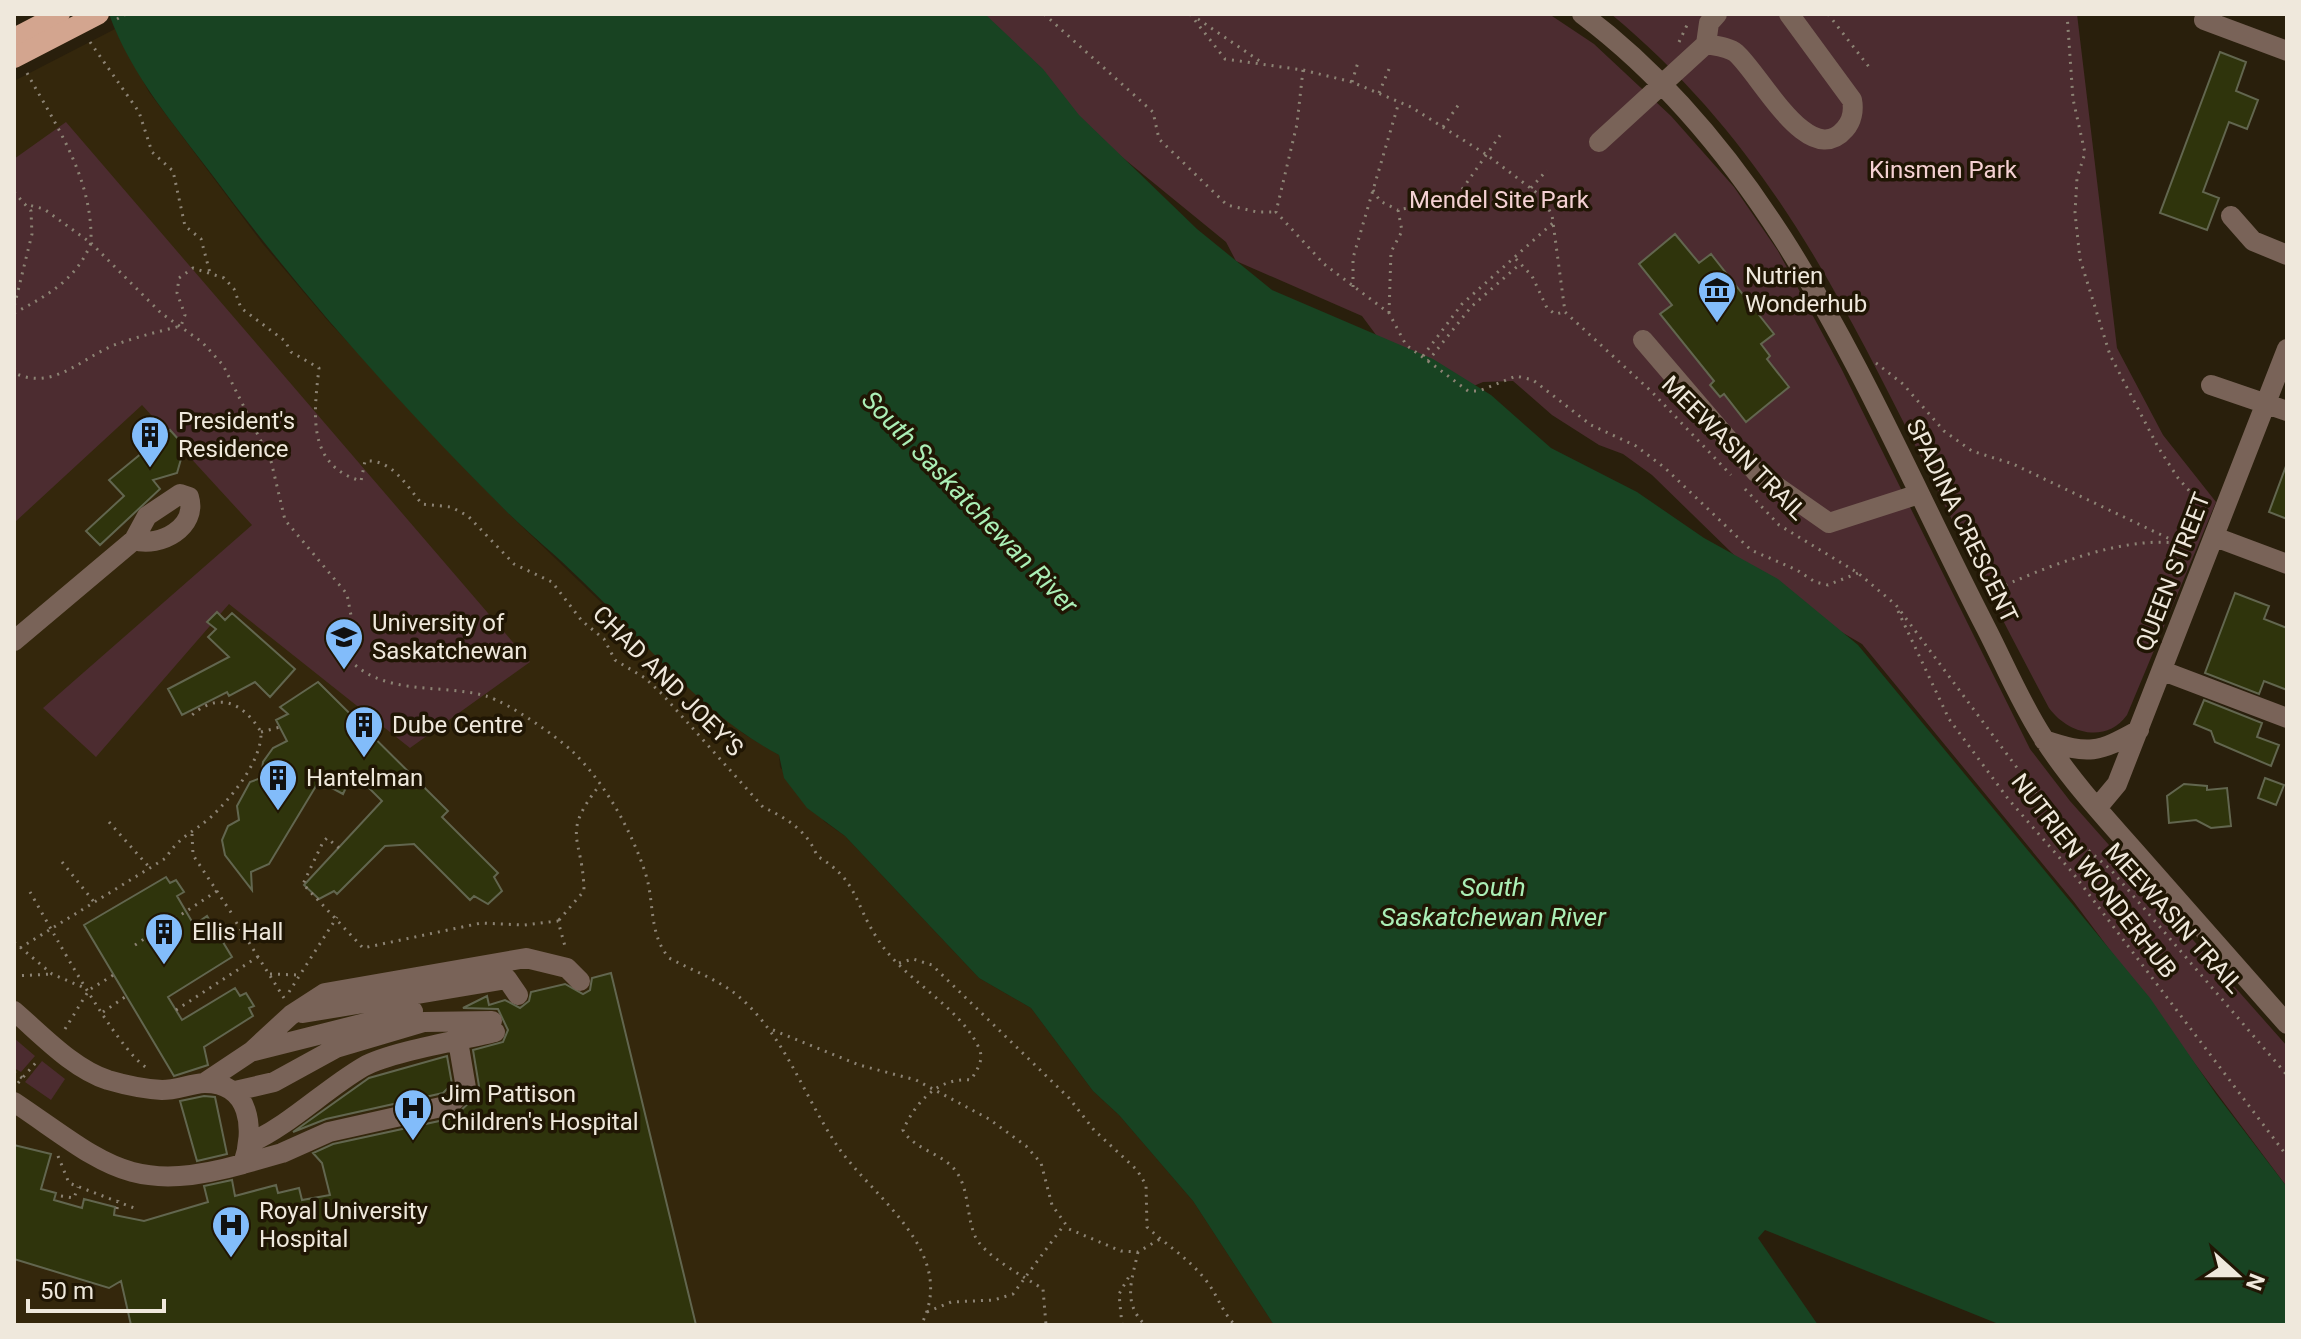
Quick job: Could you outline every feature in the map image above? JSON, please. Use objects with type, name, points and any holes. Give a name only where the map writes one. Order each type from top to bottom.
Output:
[{"type":"main road","points":[[14,38],[60,14]]},
{"type":"main road","points":[[18,60],[99,14]]},
{"type":"street","name":"SPADINA CRESCENT","points":[[1570,14],[1606,32]]},
{"type":"street","name":"SPADINA CRESCENT","points":[[1582,14],[1606,32],[1660,84],[1744,178],[1801,265],[1852,355],[1936,531],[2044,740],[2097,808],[2287,1024]]},
{"type":"street","points":[[1599,142],[1706,44],[1709,23],[1717,14]]},
{"type":"street","points":[[1706,44],[1733,50],[1800,129],[1819,141],[1829,140],[1847,128],[1854,108],[1852,100],[1789,14]]},
{"type":"street","points":[[2204,20],[2287,51]]},
{"type":"street","points":[[2231,216],[2253,241],[2280,252]]},
{"type":"street","points":[[1643,340],[1756,472],[1829,523],[1919,494]]},
{"type":"street","name":"QUEEN STREET","points":[[2097,808],[2114,791],[2287,349]]},
{"type":"street","points":[[2211,385],[2287,411]]},
{"type":"street","points":[[14,641],[134,540]]},
{"type":"street","points":[[2212,545],[2287,564]]},
{"type":"street","points":[[2163,671],[2287,718]]},
{"type":"street","points":[[2044,740],[2083,752],[2102,750],[2139,730]]},
{"type":"street","points":[[204,1083],[252,1051],[284,1008],[325,993],[526,958],[560,967],[580,981]]},
{"type":"street","points":[[284,1008],[507,979],[518,995]]},
{"type":"street","points":[[14,1011],[57,1039],[89,1071],[123,1084],[166,1090],[204,1083],[224,1085],[235,1091],[250,1119],[250,1143],[243,1164]]},
{"type":"street","points":[[252,1051],[413,1011],[457,1012]]},
{"type":"street","points":[[235,1091],[274,1082],[336,1048],[424,1022],[493,1027],[458,1041],[367,1065],[302,1107],[272,1133],[250,1143]]},
{"type":"street","points":[[14,1102],[103,1161],[142,1176],[183,1178],[282,1153],[329,1132],[450,1105],[466,1088],[458,1041]]},
{"type":"path","points":[[1044,14],[1153,112],[1159,139],[1227,205],[1257,212],[1276,212],[1324,264],[1389,313],[1406,345],[1468,391],[1479,391],[1516,376],[1533,380],[1591,425],[1636,446],[1665,468],[1751,550],[1797,570],[1815,582],[1828,585],[1858,573]]},
{"type":"path","points":[[1670,53],[1695,14]]},
{"type":"path","points":[[1828,14],[1869,67]]},
{"type":"path","points":[[2067,14],[2073,99],[2085,153],[2077,178],[2075,213],[2080,259],[2110,355],[2158,447],[2202,509]]},
{"type":"path","points":[[1192,16],[1268,66]]},
{"type":"path","points":[[1192,16],[1209,44],[1225,59],[1303,70],[1352,82],[1379,93],[1443,127],[1531,188],[1541,196],[1554,222],[1565,312]]},
{"type":"path","points":[[87,36],[139,112],[152,152],[173,171],[185,226],[201,239],[210,273]]},
{"type":"path","points":[[1352,82],[1359,59]]},
{"type":"path","points":[[14,310],[44,297],[68,279],[83,263],[91,243],[88,196],[70,153],[18,60]]},
{"type":"path","points":[[1379,93],[1389,69]]},
{"type":"path","points":[[1276,212],[1297,124],[1303,70]]},
{"type":"path","points":[[1353,287],[1353,258],[1399,102]]},
{"type":"path","points":[[1443,127],[1459,104]]},
{"type":"path","points":[[1373,190],[1380,201],[1398,210],[1456,198],[1501,134]]},
{"type":"path","points":[[1531,188],[1547,170]]},
{"type":"path","points":[[14,192],[31,211],[32,234],[14,310]]},
{"type":"path","points":[[25,204],[44,209],[91,243],[161,313],[181,326],[223,365],[271,461],[285,520],[347,594],[352,621],[348,658],[356,666],[390,684],[470,692],[497,700],[572,751],[623,822],[646,874],[653,924],[662,949],[669,958],[724,985],[771,1030],[837,1146],[913,1236],[928,1276],[927,1312],[921,1325]]},
{"type":"path","points":[[1389,313],[1391,252],[1402,231],[1398,210]]},
{"type":"path","points":[[1422,357],[1462,304],[1554,222]]},
{"type":"path","name":"MEEWASIN TRAIL","points":[[1516,259],[1532,276],[1547,308],[1555,314],[1565,312],[1652,392],[1779,525],[1858,573],[1896,605],[2055,816],[2073,837],[2111,870],[2287,1075]]},
{"type":"path","points":[[1428,361],[1471,307],[1520,264]]},
{"type":"path","points":[[181,326],[185,315],[177,293],[179,278],[193,268],[210,273]]},
{"type":"path","name":"CHAD AND JOEY'S","points":[[210,273],[224,278],[234,289],[241,308],[285,341],[291,352],[319,368],[313,425],[316,441],[334,467],[361,481],[365,461],[378,460],[390,467],[422,504],[451,507],[468,516],[514,564],[552,582],[582,621],[604,639],[615,660],[645,678],[763,807],[784,817],[812,841],[817,856],[838,868],[865,910],[877,938],[968,1029],[980,1049],[980,1066],[971,1080],[958,1078],[933,1088]]},
{"type":"path","points":[[14,368],[17,374],[32,381],[63,373],[117,343],[181,326]]},
{"type":"path","points":[[1869,359],[1903,384],[1944,431],[1972,451],[2013,464],[2174,541]]},
{"type":"path","points":[[1985,595],[2026,575],[2105,550],[2174,541],[2212,545]]},
{"type":"path","name":"NUTRIEN WONDERHUB","points":[[1896,605],[1949,719],[2009,800],[2072,872],[2287,1156]]},
{"type":"path","points":[[20,948],[166,858],[183,835],[192,833],[218,810],[239,782],[257,755],[261,732],[241,707],[227,703],[204,705],[189,718]]},
{"type":"path","points":[[261,732],[280,727]]},
{"type":"path","points":[[339,848],[327,838],[323,842],[303,884],[363,948],[481,923],[524,925],[558,921],[584,891],[584,862],[574,832],[580,811],[599,786]]},
{"type":"path","points":[[109,822],[149,867]]},
{"type":"path","points":[[192,833],[193,855],[232,914]]},
{"type":"path","points":[[62,862],[94,902]]},
{"type":"path","points":[[135,945],[217,891]]},
{"type":"path","points":[[30,892],[103,1012],[131,1053],[151,1070]]},
{"type":"path","points":[[284,1008],[300,975],[337,917]]},
{"type":"path","points":[[558,921],[567,947],[560,967]]},
{"type":"path","points":[[236,922],[270,974],[284,1008]]},
{"type":"path","points":[[14,942],[52,974],[89,990]]},
{"type":"path","points":[[176,1010],[259,956]]},
{"type":"path","points":[[899,963],[913,959],[932,965],[1069,1098],[1094,1130],[1137,1170],[1146,1185],[1147,1227],[1202,1275],[1218,1297],[1223,1313],[1235,1325]]},
{"type":"path","points":[[14,976],[52,974]]},
{"type":"path","points":[[14,1087],[57,1039],[89,990],[115,974]]},
{"type":"path","points":[[270,974],[300,975]]},
{"type":"path","points":[[103,1012],[125,997]]},
{"type":"path","points":[[771,1030],[817,1045],[859,1065],[933,1088],[989,1119],[1026,1146],[1041,1163],[1052,1205],[1064,1225],[1121,1251],[1138,1252],[1160,1239]]},
{"type":"path","points":[[14,1072],[22,1078]]},
{"type":"path","points":[[933,1088],[903,1130],[908,1139],[939,1156],[959,1175],[976,1239],[1043,1289],[1046,1325]]},
{"type":"path","points":[[53,1147],[65,1179],[97,1196],[118,1200],[134,1208]]},
{"type":"path","points":[[61,1196],[76,1199],[78,1187]]},
{"type":"path","points":[[117,1209],[118,1200]]},
{"type":"path","points":[[927,1312],[965,1299],[994,1300],[1013,1294],[1064,1225]]},
{"type":"path","points":[[1138,1252],[1128,1288],[1132,1310],[1145,1325]]},
{"type":"path","points":[[1122,1325],[1119,1294],[1134,1270]]},
{"type":"shaded area","name":"University of Saskatchewan","points":[[115,29],[149,92],[263,244],[329,322],[506,511],[705,702],[744,734],[779,755],[780,767],[825,822],[845,836],[979,978],[1031,1008],[1093,1091],[1119,1115],[1193,1201],[1274,1325],[14,1325],[14,81]]},
{"type":"green space","name":"Mendel Site Park","points":[[978,14],[1549,14],[1594,44],[1671,116],[1734,187],[1778,251],[1841,368],[2030,749],[2070,801],[2287,1046],[2287,1187],[2074,902],[1862,644],[1771,591],[1652,475],[1623,454],[1599,445],[1552,415],[1513,381],[1483,382],[1457,393],[1382,343],[1362,316],[1236,261],[1226,242],[1068,113]]},
{"type":"green space","name":"Kinsmen Park","points":[[1611,14],[2077,14],[2117,348],[2163,435],[2216,502],[2127,715],[2118,724],[2109,730],[2087,732],[2066,724],[2049,708],[1824,272],[1752,163],[1711,112],[1664,62]]},
{"type":"green space","points":[[66,122],[530,662],[410,748],[229,604],[96,757],[43,708],[252,525],[142,405],[14,523],[14,159]]},
{"type":"green space","points":[[14,1038],[35,1056],[21,1072],[14,1068]]},
{"type":"green space","points":[[42,1061],[65,1079],[51,1100],[25,1082]]},
{"type":"water","name":"South Saskatchewan River","points":[[109,14],[985,14],[1043,69],[1079,115],[1197,229],[1272,290],[1433,359],[1491,395],[1551,448],[1637,492],[1704,538],[1778,579],[1858,645],[2150,998],[2216,1094],[2287,1187],[2287,1325],[2001,1325],[1765,1230],[1758,1238],[1818,1325],[1274,1325],[1193,1201],[1119,1115],[1093,1091],[1031,1008],[979,978],[845,836],[807,808],[784,778],[779,755],[724,719],[698,697],[465,470],[352,348],[281,263],[169,119],[129,59]]},
{"type":"building","points":[[2220,52],[2246,62],[2236,91],[2258,100],[2247,129],[2229,122],[2203,192],[2219,198],[2207,230],[2160,213]]},
{"type":"building","name":"Nutrien Wonderhub","points":[[1675,234],[1699,263],[1711,254],[1774,334],[1761,344],[1770,356],[1767,359],[1789,387],[1746,422],[1724,394],[1720,397],[1710,385],[1714,381],[1660,314],[1672,305],[1639,264]]},
{"type":"building","name":"President's Residence","points":[[170,430],[189,451],[181,459],[177,473],[153,480],[160,489],[100,545],[86,531],[124,496],[109,480]]},
{"type":"building","points":[[2287,467],[2287,519],[2269,512]]},
{"type":"building","points":[[2235,593],[2269,606],[2264,619],[2287,628],[2287,690],[2264,681],[2259,694],[2205,673]]},
{"type":"building","points":[[217,612],[225,620],[232,613],[295,669],[270,697],[255,682],[229,696],[227,692],[182,715],[168,689],[229,657],[208,637],[216,629],[207,622]]},
{"type":"building","name":"Dube Centre","points":[[318,682],[448,811],[442,817],[498,873],[494,877],[502,891],[488,904],[474,896],[470,900],[414,844],[385,846],[337,894],[334,891],[319,899],[304,885],[382,801],[353,772],[343,794],[319,781],[269,864],[251,872],[252,890],[225,855],[222,840],[228,826],[239,820],[237,806],[250,782],[261,778],[263,762],[273,748],[287,741],[276,720],[288,714],[280,707]]},
{"type":"building","points":[[2204,700],[2262,723],[2257,737],[2279,745],[2271,766],[2215,742],[2211,731],[2194,724]]},
{"type":"building","points":[[2265,778],[2284,785],[2276,805],[2258,798]]},
{"type":"building","points":[[2184,784],[2207,786],[2207,790],[2227,788],[2231,826],[2211,828],[2196,820],[2169,823],[2167,796]]},
{"type":"building","name":"Ellis Hall","points":[[166,877],[170,883],[176,880],[184,892],[177,896],[194,925],[207,916],[232,957],[168,997],[182,1020],[235,988],[240,996],[246,993],[254,1006],[249,1008],[253,1016],[204,1047],[208,1065],[174,1076],[84,925]]},
{"type":"building","points":[[611,973],[696,1325],[131,1325],[121,1281],[109,1288],[14,1259],[14,1145],[51,1154],[41,1189],[56,1193],[54,1200],[82,1208],[84,1199],[115,1207],[114,1215],[144,1221],[208,1202],[204,1186],[232,1180],[235,1196],[276,1185],[278,1193],[299,1188],[302,1200],[330,1195],[322,1163],[313,1153],[333,1144],[453,1118],[476,1096],[479,1086],[473,1050],[503,1042],[508,1030],[498,1009],[463,1008],[487,996],[489,1005],[505,1000],[520,1008],[529,1001],[531,992],[565,984],[583,994],[590,990],[592,978]]},
{"type":"building","points":[[447,1056],[452,1084],[443,1093],[326,1119],[293,1132],[369,1078]]},
{"type":"building","points":[[215,1097],[227,1154],[197,1161],[180,1101]]},
{"type":"place","name":"Nutrien Wonderhub","points":[[1717,324]]},
{"type":"place","name":"President's Residence","points":[[150,469]]},
{"type":"place","name":"University of Saskatchewan","points":[[344,671]]},
{"type":"place","name":"Dube Centre","points":[[364,759]]},
{"type":"place","name":"Hantelman","points":[[278,812]]},
{"type":"place","name":"Ellis Hall","points":[[164,966]]},
{"type":"place","name":"Jim Pattison Children's Hospital","points":[[413,1142]]},
{"type":"place","name":"Royal University Hospital","points":[[231,1259]]}]
